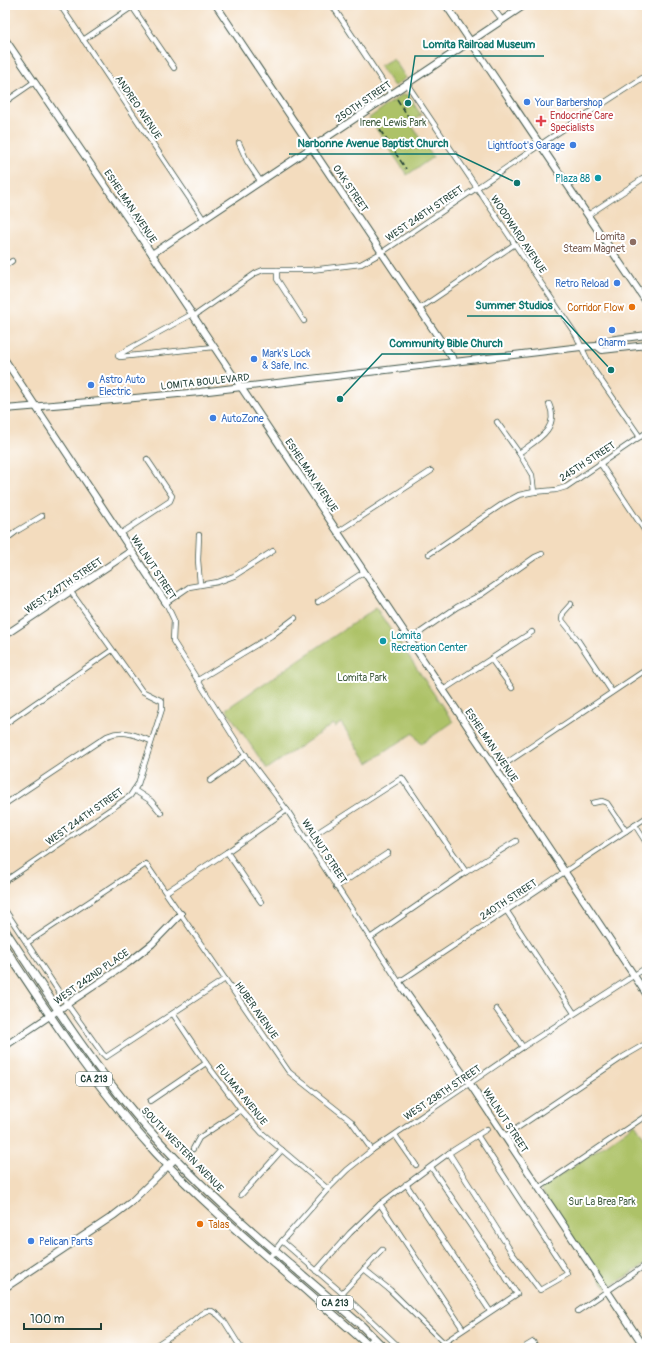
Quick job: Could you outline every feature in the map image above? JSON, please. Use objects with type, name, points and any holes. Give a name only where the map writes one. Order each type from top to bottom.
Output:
[{"type":"main road","name":"SOUTH WESTERN AVENUE","points":[[5,930],[89,1056],[117,1092],[175,1159],[217,1200],[384,1348]]},
{"type":"main road","name":"SOUTH WESTERN AVENUE","points":[[5,948],[50,1016],[95,1080],[120,1112],[169,1166],[212,1208],[367,1347]]},
{"type":"street","name":"ANDREO AVENUE","points":[[60,5],[204,220]]},
{"type":"street","name":"OAK STREET","points":[[216,5],[456,362]]},
{"type":"street","points":[[332,5],[392,94]]},
{"type":"street","points":[[446,5],[647,303]]},
{"type":"street","points":[[492,5],[502,20]]},
{"type":"street","name":"250TH STREET","points":[[152,254],[524,5]]},
{"type":"street","points":[[83,40],[132,6],[174,68]]},
{"type":"street","name":"ESHELMAN AVENUE","points":[[5,39],[241,386],[647,995]]},
{"type":"street","name":"WEST 248TH STREET","points":[[214,347],[118,356],[193,315],[256,273],[263,270],[311,270],[361,264],[382,253],[541,144],[647,75]]},
{"type":"street","points":[[5,102],[34,82]]},
{"type":"street","name":"WOODWARD AVENUE","points":[[407,84],[576,335],[589,363],[640,436]]},
{"type":"street","points":[[239,143],[247,161],[260,182]]},
{"type":"street","points":[[588,215],[647,176]]},
{"type":"street","points":[[419,309],[515,244]]},
{"type":"street","points":[[5,266],[12,261]]},
{"type":"street","points":[[277,270],[277,279],[304,321]]},
{"type":"street","name":"LOMITA BOULEVARD","points":[[597,346],[601,341],[647,335]]},
{"type":"street","name":"LOMITA BOULEVARD","points":[[5,408],[113,400],[582,347],[597,346],[602,350],[647,345]]},
{"type":"street","name":"WALNUT STREET","points":[[5,360],[166,603],[174,620],[173,641],[246,755],[287,810],[336,887],[470,1084],[643,1345]]},
{"type":"street","points":[[519,453],[542,436],[551,425],[552,411],[549,404]]},
{"type":"street","points":[[497,422],[519,453],[532,475],[534,492]]},
{"type":"street","name":"245TH STREET","points":[[429,554],[504,503],[519,495],[556,490],[566,487],[647,432]]},
{"type":"street","points":[[120,534],[170,501],[172,496],[147,459]]},
{"type":"street","points":[[600,463],[647,534]]},
{"type":"street","points":[[338,532],[431,471]]},
{"type":"street","points":[[5,540],[42,516]]},
{"type":"street","points":[[199,534],[198,560],[200,584]]},
{"type":"street","name":"WEST 247TH STREET","points":[[5,635],[131,551]]},
{"type":"street","points":[[166,603],[189,587],[218,582],[234,576],[273,551]]},
{"type":"street","points":[[410,640],[457,606],[482,594],[535,557],[542,554]]},
{"type":"street","points":[[318,602],[364,572]]},
{"type":"street","points":[[5,724],[112,650],[70,592]]},
{"type":"street","points":[[571,604],[563,613],[562,620],[577,639],[612,692]]},
{"type":"street","points":[[198,680],[271,636],[295,618]]},
{"type":"street","points":[[443,690],[532,632]]},
{"type":"street","name":"WEST 244TH STREET","points":[[5,881],[124,802],[138,784],[162,709],[162,701],[142,691],[112,650]]},
{"type":"street","points":[[491,659],[512,688]]},
{"type":"street","points":[[496,770],[647,669]]},
{"type":"street","points":[[5,804],[107,736],[127,732],[151,741]]},
{"type":"street","points":[[210,781],[246,755]]},
{"type":"street","points":[[306,840],[402,778],[466,872]]},
{"type":"street","points":[[134,790],[151,801],[161,813]]},
{"type":"street","points":[[593,803],[602,801],[607,803],[626,831]]},
{"type":"street","points":[[166,892],[287,810]]},
{"type":"street","name":"240TH STREET","points":[[400,983],[506,910],[647,817]]},
{"type":"street","points":[[635,825],[647,844]]},
{"type":"street","points":[[370,938],[466,872],[516,841]]},
{"type":"street","points":[[227,852],[261,902]]},
{"type":"street","points":[[336,887],[388,853]]},
{"type":"street","name":"HUBER AVENUE","points":[[27,943],[146,864],[289,1072],[351,1121],[372,1150]]},
{"type":"street","points":[[5,910],[66,1004],[106,1057],[225,979]]},
{"type":"street","points":[[506,910],[574,1013]]},
{"type":"street","name":"WEST 242ND PLACE","points":[[5,1046],[128,963],[152,944],[181,914]]},
{"type":"street","name":"WEST 238TH STREET","points":[[268,1258],[328,1189],[347,1170],[372,1150],[523,1047],[647,966]]},
{"type":"street","points":[[496,1009],[523,1047]]},
{"type":"street","name":"FULMAR AVENUE","points":[[173,1014],[206,1063],[241,1110],[262,1133],[328,1189]]},
{"type":"street","points":[[504,1137],[623,1057],[647,1043]]},
{"type":"street","points":[[150,1101],[206,1063]]},
{"type":"street","points":[[193,1148],[199,1138],[241,1110]]},
{"type":"street","points":[[539,1188],[647,1115]]},
{"type":"street","points":[[316,1271],[350,1233],[380,1204],[449,1153],[487,1129]]},
{"type":"street","points":[[395,1135],[416,1166]]},
{"type":"street","points":[[449,1153],[512,1253],[540,1290],[568,1274],[477,1135]]},
{"type":"street","points":[[241,1195],[282,1150]]},
{"type":"street","points":[[5,1288],[113,1216],[130,1203],[175,1159]]},
{"type":"street","points":[[431,1167],[517,1294],[436,1348]]},
{"type":"street","points":[[406,1184],[490,1311]]},
{"type":"street","points":[[380,1204],[464,1329]]},
{"type":"street","points":[[282,1241],[342,1293],[400,1348]]},
{"type":"street","points":[[342,1293],[382,1250]]},
{"type":"street","points":[[578,1311],[647,1264]]},
{"type":"street","points":[[364,1269],[390,1290],[444,1343]]},
{"type":"street","points":[[152,1348],[206,1311],[212,1311],[224,1321],[241,1348]]},
{"type":"street","points":[[367,1347],[373,1337]]},
{"type":"street","points":[[632,1348],[643,1345],[647,1338]]},
{"type":"street","points":[[522,1348],[533,1342],[537,1348]]},
{"type":"green space","points":[[393,58],[406,78],[395,86],[380,66]]},
{"type":"green space","name":"Irene Lewis Park","points":[[403,94],[408,95],[421,115],[410,123],[433,157],[407,175],[369,118]]},
{"type":"green space","name":"Lomita Park","points":[[376,608],[453,722],[421,744],[413,733],[368,763],[341,723],[335,727],[333,724],[267,769],[226,709]]},
{"type":"green space","name":"Sur La Brea Park","points":[[635,1124],[647,1141],[647,1263],[607,1289],[540,1189]]},
{"type":"railway","points":[[397,99],[411,121]]},
{"type":"railway","points":[[380,130],[406,169]]},
{"type":"place","name":"Your Barbershop","points":[[527,102]]},
{"type":"place","name":"Lomita Railroad Museum","points":[[408,103]]},
{"type":"place","name":"Endocrine Care Specialists","points":[[541,121]]},
{"type":"place","name":"Lightfoot's Garage","points":[[573,145]]},
{"type":"place","name":"Plaza 88","points":[[598,178]]},
{"type":"place","name":"Narbonne Avenue Baptist Church","points":[[517,183]]},
{"type":"place","name":"Lomita Steam Magnet","points":[[633,242]]},
{"type":"place","name":"Retro Reload","points":[[617,283]]},
{"type":"place","name":"Corridor Flow","points":[[632,307]]},
{"type":"place","name":"Charm","points":[[612,330]]},
{"type":"place","name":"Mark's Lock & Safe, Inc.","points":[[254,359]]},
{"type":"place","name":"Summer Studios","points":[[611,370]]},
{"type":"place","name":"Astro Auto Electric","points":[[91,385]]},
{"type":"place","name":"Community Bible Church","points":[[340,399]]},
{"type":"place","name":"AutoZone","points":[[213,418]]},
{"type":"place","name":"Lomita Recreation Center","points":[[383,641]]},
{"type":"place","name":"Talas","points":[[200,1224]]},
{"type":"place","name":"Pelican Parts","points":[[31,1241]]}]
